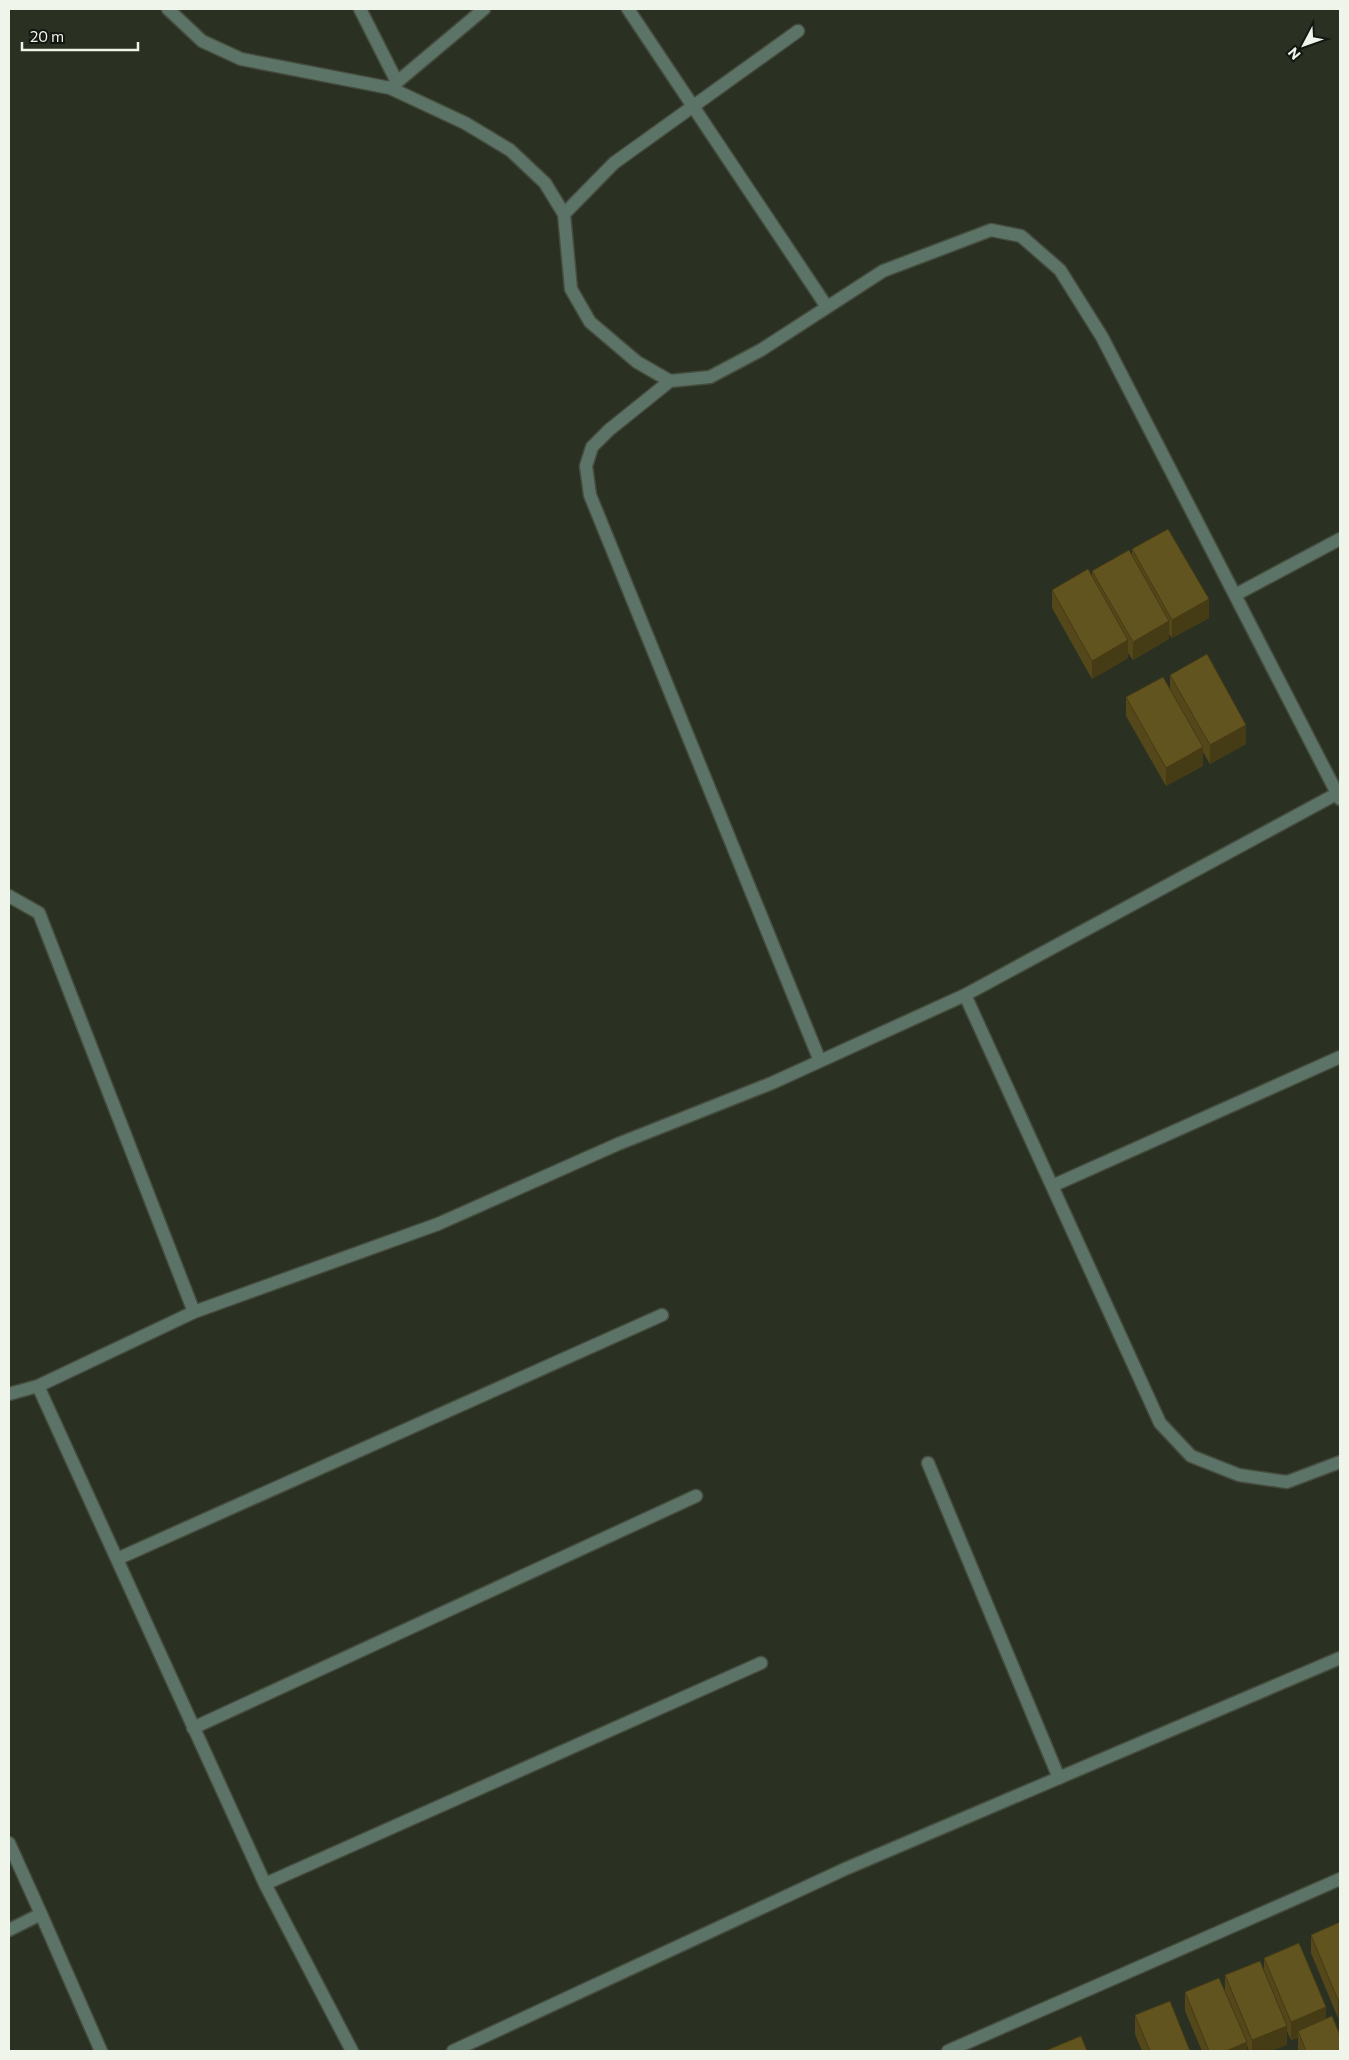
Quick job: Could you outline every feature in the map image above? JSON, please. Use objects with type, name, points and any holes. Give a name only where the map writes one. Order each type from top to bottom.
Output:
[{"type":"street","points":[[168,9],[202,41],[241,59],[394,85],[465,123],[510,150],[545,183],[564,214],[571,289],[590,322],[637,362],[670,381]]},
{"type":"street","points":[[360,9],[394,85]]},
{"type":"street","points":[[394,85],[484,9]]},
{"type":"street","points":[[628,9],[827,307]]},
{"type":"street","points":[[564,214],[614,163],[798,31]]},
{"type":"street","points":[[9,1394],[38,1386],[194,1312],[438,1224],[618,1144],[772,1083],[965,995],[1339,795],[1102,337],[1060,270],[1021,236],[991,230],[883,271],[761,350],[710,377],[670,381],[609,430],[592,447],[586,466],[590,495],[820,1061]]},
{"type":"street","points":[[1235,595],[1340,539]]},
{"type":"street","points":[[9,896],[40,913],[194,1312]]},
{"type":"street","points":[[965,995],[1160,1423],[1191,1456],[1239,1475],[1287,1482],[1340,1462]]},
{"type":"street","points":[[1052,1186],[1340,1057]]},
{"type":"street","points":[[117,1559],[662,1315]]},
{"type":"street","points":[[38,1386],[265,1884],[352,2051]]},
{"type":"street","points":[[928,1463],[1059,1778]]},
{"type":"street","points":[[193,1728],[696,1496]]},
{"type":"street","points":[[453,2051],[845,1869],[1340,1658]]},
{"type":"street","points":[[265,1884],[761,1664]]},
{"type":"street","points":[[9,1843],[101,2051]]},
{"type":"street","points":[[948,2051],[1340,1878]]},
{"type":"street","points":[[9,1930],[41,1914]]},
{"type":"building","points":[[1168,529],[1209,599],[1172,620],[1132,549]]},
{"type":"building","points":[[1129,550],[1169,621],[1133,642],[1092,571]]},
{"type":"building","points":[[1088,569],[1128,640],[1092,661],[1052,590]]},
{"type":"building","points":[[1207,654],[1246,725],[1210,745],[1170,675]]},
{"type":"building","points":[[1163,677],[1203,747],[1166,768],[1126,697]]},
{"type":"building","points":[[1340,1922],[1340,1999],[1338,2000],[1311,1935]]},
{"type":"building","points":[[1299,1943],[1326,2007],[1291,2022],[1264,1958]]},
{"type":"building","points":[[1260,1961],[1287,2026],[1252,2040],[1225,1975]]},
{"type":"building","points":[[1219,1978],[1247,2042],[1226,2051],[1209,2051],[1185,1992]]},
{"type":"building","points":[[1170,2001],[1190,2051],[1150,2051],[1135,2015]]},
{"type":"building","points":[[1332,2016],[1340,2035],[1340,2051],[1306,2051],[1298,2031]]},
{"type":"building","points":[[1081,2036],[1087,2051],[1045,2051]]}]
